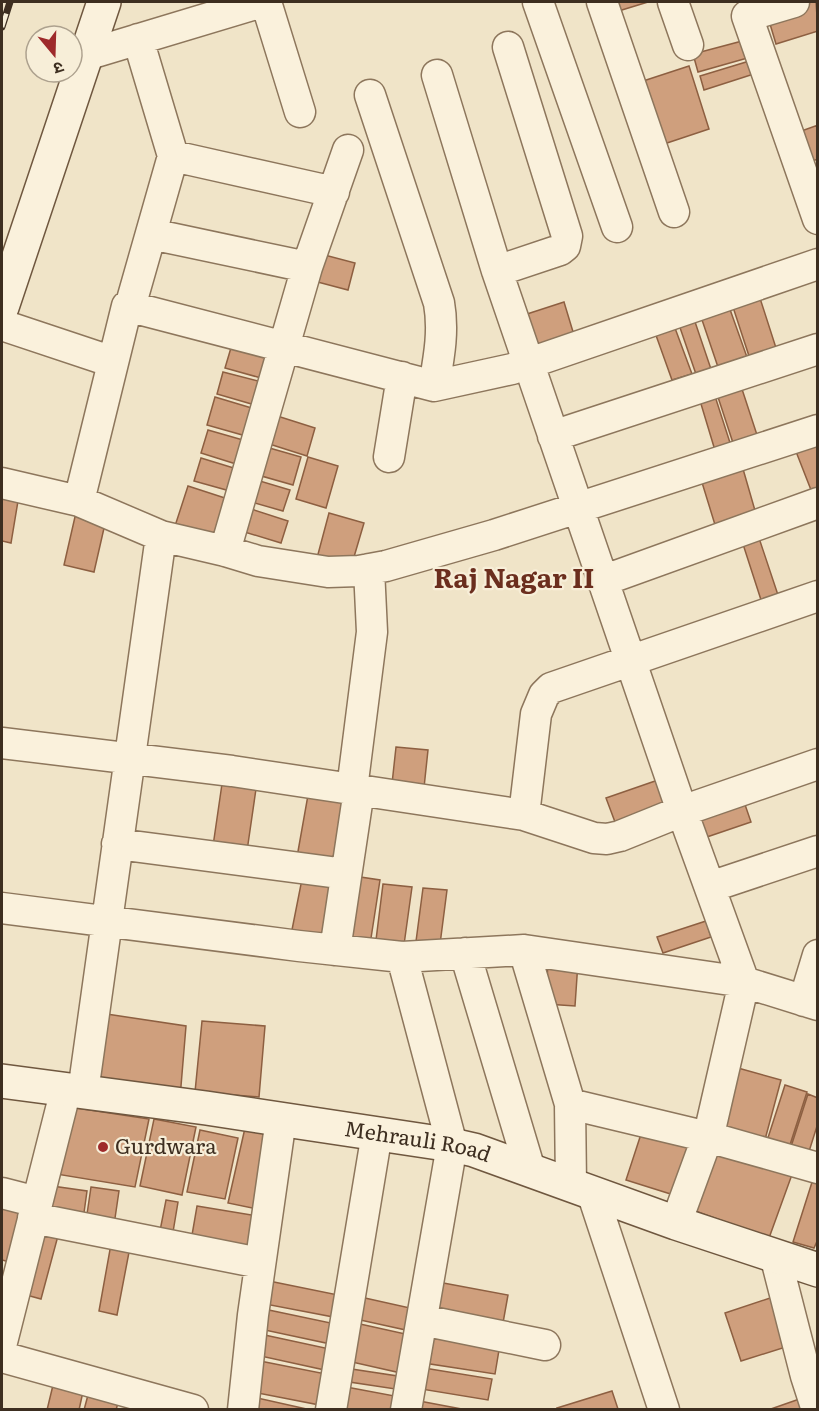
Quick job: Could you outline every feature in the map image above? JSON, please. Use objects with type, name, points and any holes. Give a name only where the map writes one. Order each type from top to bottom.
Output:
[{"type":"street","points":[[2,308],[104,2]]},
{"type":"street","points":[[86,55],[264,2],[300,112]]},
{"type":"street","points":[[538,2],[617,227]]},
{"type":"street","points":[[602,2],[674,212]]},
{"type":"street","points":[[673,2],[688,45]]},
{"type":"street","points":[[794,2],[744,9],[809,166],[818,219]]},
{"type":"street","points":[[130,307],[173,156],[138,39]]},
{"type":"street","points":[[497,271],[560,250],[565,246],[567,236],[508,47]]},
{"type":"street","points":[[437,75],[528,364],[682,811],[744,982],[708,1137],[676,1223]]},
{"type":"street","points":[[370,95],[439,303],[442,339],[434,386]]},
{"type":"street","points":[[225,551],[307,267],[348,150]]},
{"type":"street","points":[[173,156],[334,192]]},
{"type":"street","points":[[151,234],[307,267]]},
{"type":"street","points":[[79,501],[127,306],[434,386],[528,364],[818,264]]},
{"type":"street","points":[[2,325],[113,362]]},
{"type":"street","points":[[553,436],[818,349]]},
{"type":"street","points":[[389,457],[402,377]]},
{"type":"street","points":[[2,483],[79,501],[161,536],[258,561],[328,572],[386,566],[494,535],[818,430]]},
{"type":"street","points":[[602,581],[818,504]]},
{"type":"street","points":[[2,1342],[35,1210],[74,1090],[106,921],[161,536]]},
{"type":"street","points":[[335,950],[356,790],[372,632],[369,569]]},
{"type":"street","points":[[524,815],[536,714],[544,695],[551,688],[818,596]]},
{"type":"street","points":[[2,743],[232,771],[524,815],[594,838],[607,839],[620,837],[682,811],[818,764]]},
{"type":"street","points":[[117,844],[346,874]]},
{"type":"street","points":[[710,887],[818,851]]},
{"type":"street","points":[[2,908],[402,957],[524,950],[744,982],[811,1003],[818,955]]},
{"type":"street","points":[[524,950],[570,1104],[581,1188],[664,1410]]},
{"type":"street","points":[[465,953],[531,1170]]},
{"type":"street","points":[[402,957],[452,1144],[406,1410]]},
{"type":"street","name":"Mehrauli Road","points":[[2,1081],[452,1144],[818,1270]]},
{"type":"street","points":[[570,1104],[708,1137],[818,1168]]},
{"type":"street","points":[[243,1410],[260,1263],[281,1119]]},
{"type":"street","points":[[331,1410],[377,1133]]},
{"type":"street","points":[[2,1193],[35,1210],[260,1263]]},
{"type":"street","points":[[775,1256],[817,1410]]},
{"type":"street","points":[[422,1320],[546,1345]]},
{"type":"street","points":[[2,1357],[193,1410]]},
{"type":"building","points":[[609,2],[648,2],[612,13]]},
{"type":"building","points":[[806,2],[816,2],[818,31],[776,44],[767,14]]},
{"type":"building","points":[[746,40],[751,57],[698,72],[693,54]]},
{"type":"building","points":[[756,59],[760,72],[704,90],[700,76]]},
{"type":"building","points":[[689,66],[709,129],[655,147],[634,84]]},
{"type":"building","points":[[818,125],[818,159],[804,164],[793,134]]},
{"type":"building","points":[[317,253],[355,263],[348,290],[310,280]]},
{"type":"building","points":[[758,292],[777,351],[750,359],[731,301]]},
{"type":"building","points":[[727,301],[748,360],[719,370],[699,311]]},
{"type":"building","points":[[564,302],[577,345],[540,356],[527,314]]},
{"type":"building","points":[[691,310],[713,375],[698,380],[676,316]]},
{"type":"building","points":[[672,320],[692,374],[672,380],[653,327]]},
{"type":"building","points":[[233,341],[269,352],[261,378],[225,368]]},
{"type":"building","points":[[223,372],[262,382],[255,405],[217,394]]},
{"type":"building","points":[[740,383],[759,441],[735,449],[716,391]]},
{"type":"building","points":[[713,390],[733,452],[717,457],[698,394]]},
{"type":"building","points":[[215,397],[255,409],[246,436],[207,425]]},
{"type":"building","points":[[271,414],[315,428],[307,456],[263,442]]},
{"type":"building","points":[[208,430],[243,440],[236,464],[201,453]]},
{"type":"building","points":[[818,442],[818,493],[813,495],[795,449]]},
{"type":"building","points":[[259,445],[301,457],[293,485],[251,473]]},
{"type":"building","points":[[308,457],[338,466],[326,508],[296,499]]},
{"type":"building","points":[[201,458],[237,469],[230,491],[194,481]]},
{"type":"building","points":[[741,462],[756,514],[716,528],[700,476]]},
{"type":"building","points":[[250,478],[290,490],[283,511],[244,500]]},
{"type":"building","points":[[188,486],[228,499],[215,539],[175,526]]},
{"type":"building","points":[[2,498],[18,501],[11,543],[2,541]]},
{"type":"building","points":[[245,507],[288,521],[281,543],[238,530]]},
{"type":"building","points":[[77,508],[107,515],[94,572],[64,565]]},
{"type":"building","points":[[329,513],[364,523],[351,567],[317,558]]},
{"type":"building","points":[[757,532],[780,601],[763,606],[741,538]]},
{"type":"building","points":[[396,747],[428,750],[423,797],[391,793]]},
{"type":"building","points":[[223,777],[257,782],[247,851],[213,846]]},
{"type":"building","points":[[658,780],[669,812],[618,830],[606,798]]},
{"type":"building","points":[[741,793],[751,822],[701,839],[691,810]]},
{"type":"building","points":[[308,795],[345,801],[335,863],[297,857]]},
{"type":"building","points":[[347,875],[380,880],[369,951],[336,946]]},
{"type":"building","points":[[302,879],[335,885],[325,947],[290,940]]},
{"type":"building","points":[[383,884],[412,887],[403,952],[375,948]]},
{"type":"building","points":[[423,888],[447,890],[439,952],[415,949]]},
{"type":"building","points":[[706,921],[711,937],[663,953],[657,937]]},
{"type":"building","points":[[548,960],[578,962],[575,1006],[546,1004]]},
{"type":"building","points":[[100,1013],[186,1026],[180,1098],[92,1083]]},
{"type":"building","points":[[202,1021],[265,1026],[259,1097],[195,1092]]},
{"type":"building","points":[[738,1068],[781,1080],[763,1147],[720,1135]]},
{"type":"building","points":[[785,1085],[807,1092],[787,1154],[765,1147]]},
{"type":"building","points":[[808,1094],[818,1098],[818,1123],[806,1161],[788,1156]]},
{"type":"building","name":"Gurdwara","points":[[70,1107],[149,1119],[135,1187],[56,1174]]},
{"type":"building","points":[[154,1119],[196,1127],[182,1195],[140,1186]]},
{"type":"building","points":[[245,1128],[276,1135],[262,1210],[228,1203]]},
{"type":"building","points":[[643,1128],[694,1144],[677,1196],[626,1180]]},
{"type":"building","points":[[200,1130],[238,1138],[225,1199],[187,1192]]},
{"type":"building","points":[[715,1141],[794,1169],[769,1238],[690,1209]]},
{"type":"building","points":[[814,1176],[818,1177],[818,1239],[814,1248],[793,1242]]},
{"type":"building","points":[[45,1185],[87,1191],[83,1220],[41,1215]]},
{"type":"building","points":[[91,1187],[119,1191],[114,1225],[86,1221]]},
{"type":"building","points":[[166,1200],[178,1202],[172,1238],[159,1236]]},
{"type":"building","points":[[2,1201],[26,1207],[13,1263],[2,1260]]},
{"type":"building","points":[[197,1206],[263,1217],[256,1252],[191,1241]]},
{"type":"building","points":[[37,1226],[59,1232],[41,1299],[19,1293]]},
{"type":"building","points":[[111,1244],[130,1247],[117,1315],[99,1311]]},
{"type":"building","points":[[269,1281],[348,1297],[344,1319],[265,1304]]},
{"type":"building","points":[[438,1282],[508,1295],[503,1323],[433,1311]]},
{"type":"building","points":[[356,1296],[419,1310],[415,1332],[351,1318]]},
{"type":"building","points":[[776,1296],[792,1345],[741,1361],[725,1313]]},
{"type":"building","points":[[264,1309],[345,1326],[340,1346],[260,1329]]},
{"type":"building","points":[[351,1322],[410,1335],[401,1373],[343,1360]]},
{"type":"building","points":[[430,1327],[501,1338],[495,1374],[424,1363]]},
{"type":"building","points":[[260,1334],[339,1351],[334,1372],[256,1355]]},
{"type":"building","points":[[255,1360],[336,1376],[330,1407],[248,1391]]},
{"type":"building","points":[[345,1368],[404,1377],[402,1390],[343,1381]]},
{"type":"building","points":[[424,1368],[492,1379],[488,1400],[421,1389]]},
{"type":"building","points":[[54,1381],[84,1387],[79,1410],[47,1410]]},
{"type":"building","points":[[341,1386],[400,1397],[398,1410],[337,1409]]},
{"type":"building","points":[[612,1391],[618,1409],[558,1410],[557,1408]]},
{"type":"building","points":[[88,1395],[118,1403],[116,1410],[84,1410]]},
{"type":"building","points":[[248,1396],[311,1410],[244,1410]]},
{"type":"building","points":[[808,1396],[812,1410],[768,1410]]},
{"type":"building","points":[[414,1400],[467,1410],[412,1410]]},
{"type":"railway","points":[[2,27],[10,2]]},
{"type":"place","name":"Gurdwara","points":[[103,1147]]},
{"type":"district","name":"Raj Nagar II","points":[[514,579]]}]
